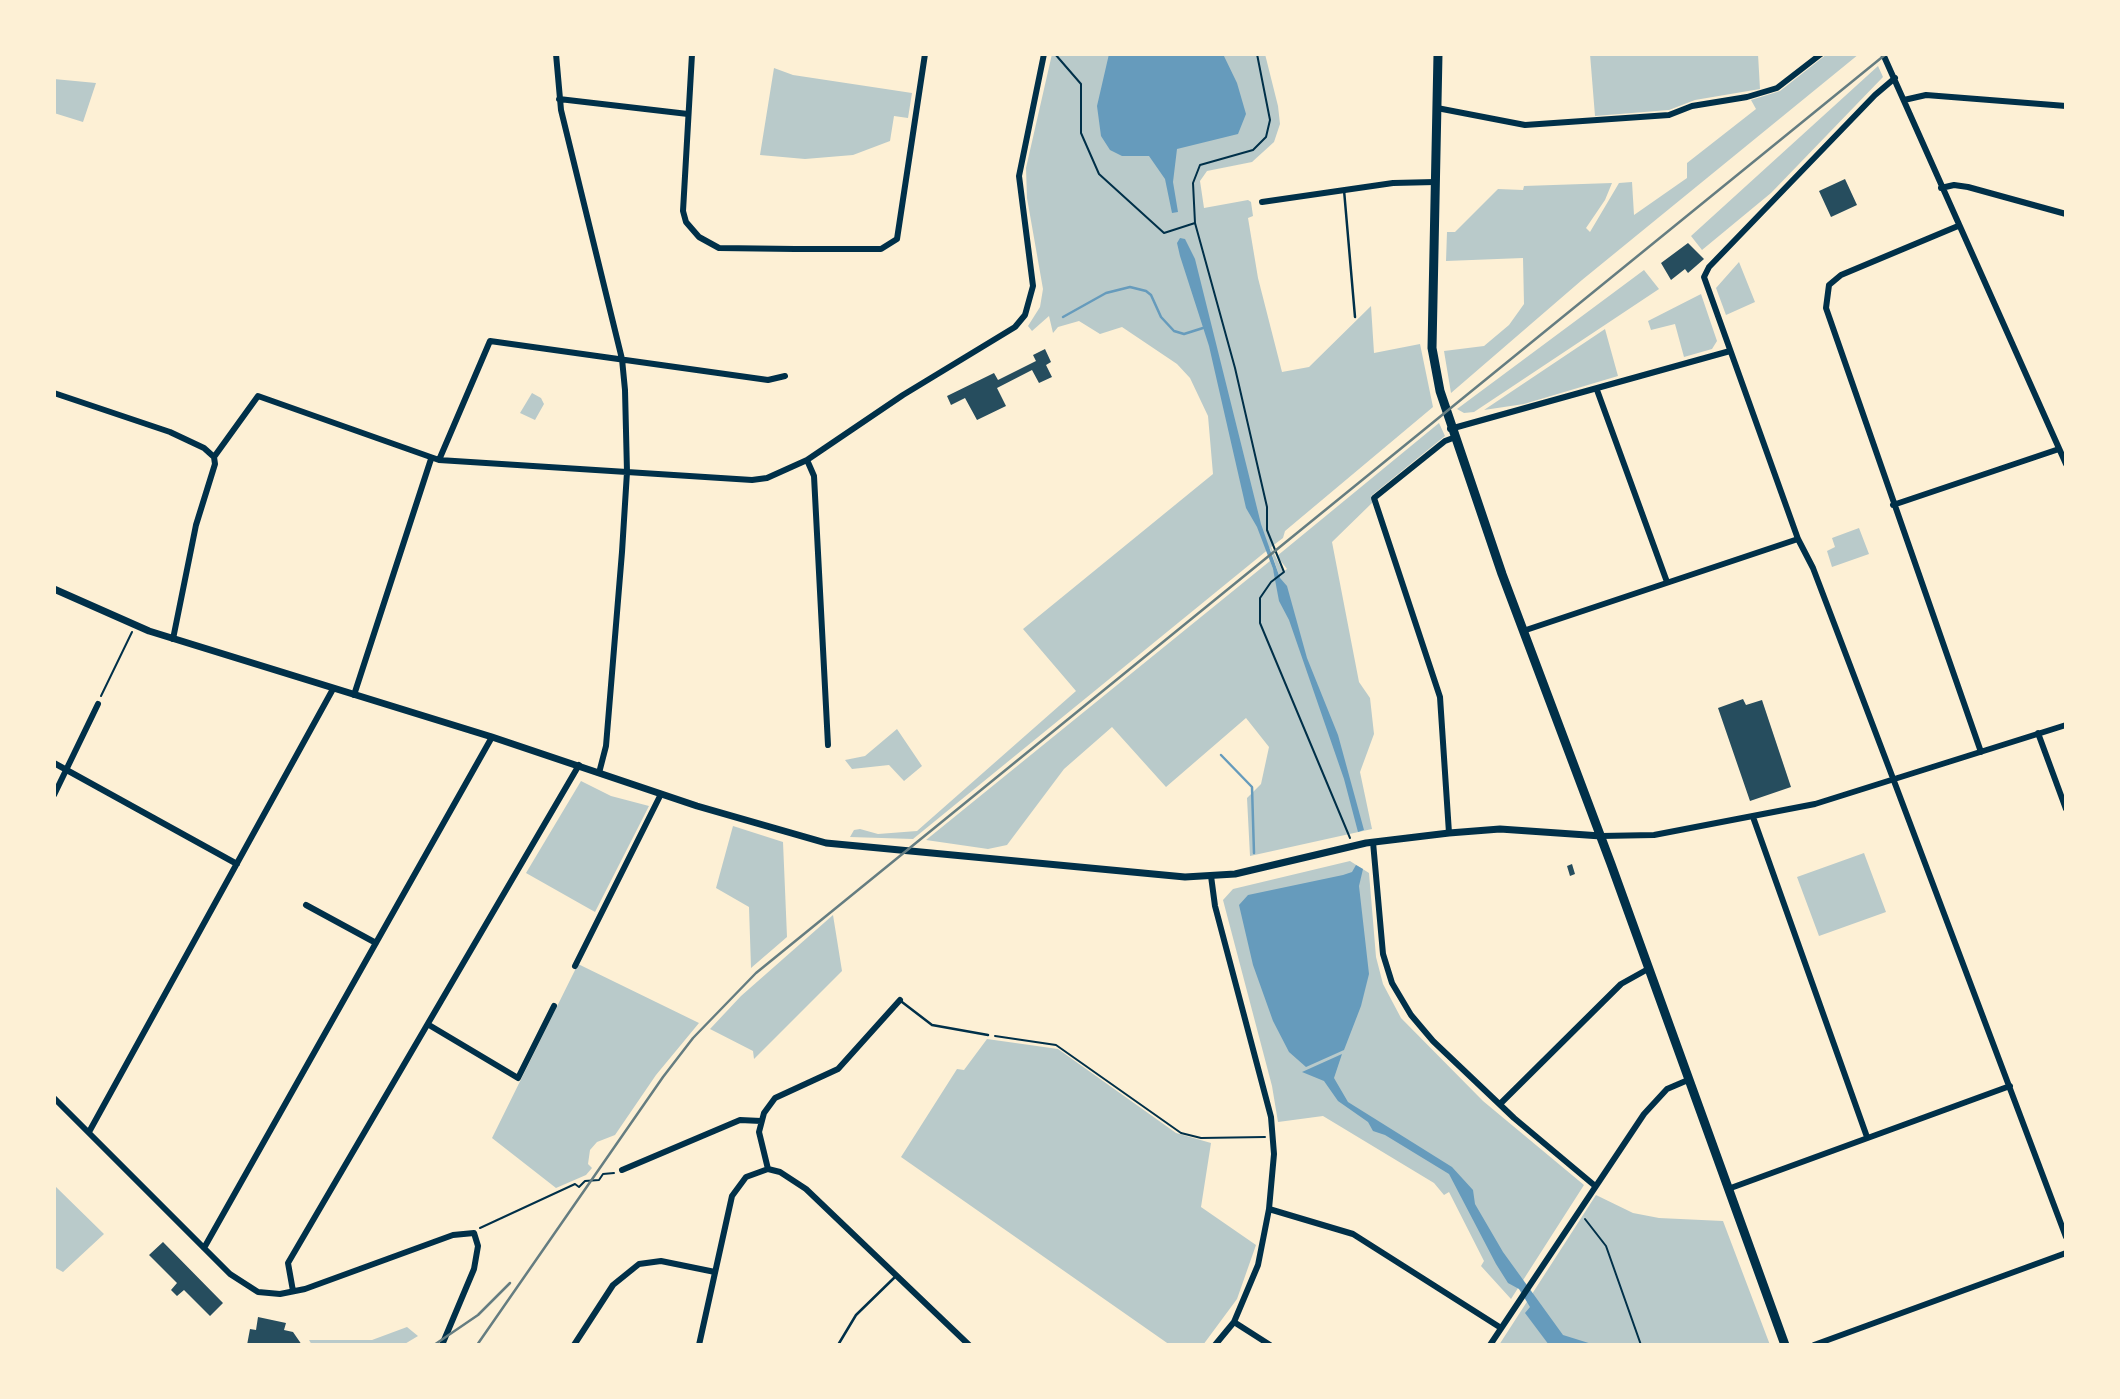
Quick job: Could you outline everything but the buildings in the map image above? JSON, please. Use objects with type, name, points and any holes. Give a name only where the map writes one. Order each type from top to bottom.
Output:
[{"type":"main road","points":[[1438,54],[1432,348],[1452,433],[1785,1345]]},
{"type":"street","points":[[556,54],[559,99],[622,359],[626,472],[607,740],[600,773]]},
{"type":"street","points":[[692,54],[683,211],[690,229],[708,244],[729,248],[891,246],[901,232],[925,54]]},
{"type":"street","points":[[214,457],[258,396],[435,460],[752,480],[767,478],[807,460],[903,395],[1015,327],[1024,315],[1033,286],[1019,176],[1044,54]]},
{"type":"street","points":[[1437,108],[1525,125],[1669,115],[1692,106],[1747,97],[1777,88],[1821,54]]},
{"type":"street","points":[[1883,54],[2066,464]]},
{"type":"street","points":[[1895,78],[1709,267],[1704,277],[1797,538],[1813,568],[2066,1237]]},
{"type":"street","points":[[1904,100],[1926,95],[2066,106]]},
{"type":"street","points":[[559,99],[688,114]]},
{"type":"street","points":[[1262,202],[1393,183],[1435,182]]},
{"type":"street","points":[[1941,188],[1954,185],[1968,187],[2066,214]]},
{"type":"street","points":[[1958,226],[1841,275],[1829,285],[1826,308],[1981,752]]},
{"type":"street","points":[[354,695],[435,460],[490,341],[768,380],[785,376]]},
{"type":"street","points":[[1449,833],[1440,697],[1374,498],[1452,433],[1730,351]]},
{"type":"street","points":[[1597,390],[1667,582]]},
{"type":"street","points":[[54,393],[157,427],[204,448],[214,457],[215,464],[197,525],[173,639]]},
{"type":"street","points":[[1893,505],[2059,449]]},
{"type":"street","points":[[807,460],[814,476],[828,745]]},
{"type":"street","points":[[1523,631],[1797,538]]},
{"type":"street","points":[[54,589],[134,625],[173,639],[492,737],[661,794],[826,843],[1143,874],[1211,876],[1285,864],[1373,842],[1500,829],[1601,836],[1654,835],[1815,804],[2066,725]]},
{"type":"street","points":[[89,1132],[333,689]]},
{"type":"street","points":[[54,795],[97,704]]},
{"type":"street","points":[[2038,733],[2066,809]]},
{"type":"street","points":[[204,1248],[492,737]]},
{"type":"street","points":[[54,763],[237,864]]},
{"type":"street","points":[[293,1291],[288,1263],[429,1026],[579,765]]},
{"type":"street","points":[[575,966],[661,794]]},
{"type":"street","points":[[1753,817],[1867,1137]]},
{"type":"street","points":[[1373,842],[1383,954],[1392,983],[1411,1015],[1433,1041],[1500,1104],[1594,1185]]},
{"type":"street","points":[[1211,876],[1215,906],[1273,1136],[1269,1209],[1258,1265],[1234,1322],[1215,1345]]},
{"type":"street","points":[[306,905],[376,943]]},
{"type":"street","points":[[1500,1104],[1621,984],[1648,969]]},
{"type":"street","points":[[768,1169],[759,1132],[761,1121],[781,1093],[838,1069],[900,1000]]},
{"type":"street","points":[[429,1026],[518,1078],[554,1006]]},
{"type":"street","points":[[1490,1345],[1577,1210],[1656,1100],[1674,1085],[1688,1080]]},
{"type":"street","points":[[1728,1189],[2010,1086]]},
{"type":"street","points":[[54,1098],[230,1274],[250,1289],[266,1294],[293,1291],[453,1235],[474,1233],[478,1246],[474,1269],[442,1345]]},
{"type":"street","points":[[622,1170],[740,1120],[761,1121]]},
{"type":"street","points":[[699,1345],[733,1195],[746,1177],[768,1169],[780,1171],[806,1189],[969,1345]]},
{"type":"street","points":[[1269,1209],[1308,1218],[1361,1238],[1501,1328]]},
{"type":"street","points":[[1814,1345],[2066,1253]]},
{"type":"street","points":[[574,1345],[613,1285],[639,1264],[661,1261],[715,1272]]},
{"type":"street","points":[[1234,1322],[1270,1345]]},
{"type":"lane","points":[[1344,190],[1355,317]]},
{"type":"lane","points":[[900,1000],[932,1025],[988,1035]]},
{"type":"lane","points":[[838,1345],[856,1315],[897,1275]]},
{"type":"path","points":[[1055,54],[1081,84],[1082,133],[1099,174],[1164,233],[1195,223]]},
{"type":"path","points":[[1256,54],[1270,120],[1265,137],[1253,150],[1200,165],[1193,183],[1195,223],[1235,368],[1267,507],[1267,530],[1283,575],[1273,580],[1260,598],[1260,623],[1338,804],[1352,846]]},
{"type":"path","points":[[97,704],[134,625]]},
{"type":"path","points":[[988,1035],[1056,1045],[1181,1133],[1201,1138],[1273,1136]]},
{"type":"path","points":[[474,1233],[486,1223],[575,1184],[579,1187],[585,1181],[599,1180],[603,1174],[607,1176],[622,1170]]},
{"type":"path","points":[[1577,1210],[1596,1230],[1606,1246],[1641,1345]]},
{"type":"shaded area","points":[[1052,54],[1265,54],[1280,124],[1274,142],[1252,162],[1207,171],[1200,181],[1204,208],[1248,200],[1251,202],[1253,216],[1248,218],[1258,278],[1282,372],[1309,367],[1371,306],[1374,353],[1420,344],[1433,407],[1285,531],[1283,538],[1271,547],[1283,572],[1287,569],[1277,556],[1439,423],[1445,436],[1371,496],[1373,502],[1332,542],[1359,682],[1370,698],[1374,734],[1360,772],[1372,829],[1250,856],[1247,798],[1261,784],[1269,747],[1246,718],[1166,787],[1112,727],[1064,769],[1007,845],[988,849],[926,840],[1270,561],[1276,577],[1279,575],[1270,548],[913,839],[850,837],[854,830],[860,829],[878,834],[917,831],[1076,691],[1023,629],[1213,474],[1208,416],[1190,378],[1177,364],[1122,327],[1100,334],[1079,321],[1058,327],[1053,333],[1049,316],[1032,331],[1028,326],[1040,307],[1043,289],[1027,198],[1026,168]]},
{"type":"shaded area","points":[[1590,54],[1758,54],[1760,89],[1695,100],[1669,110],[1595,116]]},
{"type":"shaded area","points":[[1827,54],[1859,54],[1582,280],[1451,393],[1444,351],[1484,346],[1509,325],[1524,304],[1523,258],[1446,261],[1447,232],[1455,232],[1498,189],[1523,190],[1524,186],[1612,183],[1605,200],[1586,228],[1590,232],[1619,183],[1632,182],[1634,215],[1687,178],[1687,163],[1756,109],[1751,100],[1780,91]]},
{"type":"shaded area","points":[[1878,66],[1883,77],[1771,193],[1702,250],[1691,236]]},
{"type":"shaded area","points":[[774,68],[793,75],[912,93],[908,118],[894,116],[890,141],[853,155],[805,159],[760,155]]},
{"type":"shaded area","points":[[54,79],[96,83],[83,122],[54,113]]},
{"type":"shaded area","points":[[1739,262],[1755,302],[1726,315],[1716,288]]},
{"type":"shaded area","points":[[1644,270],[1659,289],[1474,412],[1464,413],[1457,409]]},
{"type":"shaded area","points":[[1701,294],[1717,341],[1712,349],[1684,357],[1675,324],[1651,330],[1648,321]]},
{"type":"shaded area","points":[[1605,329],[1618,376],[1524,404],[1484,410]]},
{"type":"shaded area","points":[[532,393],[541,398],[544,404],[535,420],[520,413]]},
{"type":"shaded area","points":[[1859,528],[1869,554],[1832,567],[1827,551],[1835,547],[1832,538]]},
{"type":"shaded area","points":[[897,729],[922,766],[904,781],[889,765],[852,769],[845,760],[865,756]]},
{"type":"shaded area","points":[[581,781],[611,796],[649,806],[595,912],[526,873]]},
{"type":"shaded area","points":[[733,826],[783,842],[787,937],[751,968],[749,907],[716,888]]},
{"type":"shaded area","points":[[1864,853],[1886,912],[1819,936],[1797,877]]},
{"type":"shaded area","points":[[1350,861],[1369,873],[1376,957],[1383,984],[1401,1018],[1483,1101],[1584,1185],[1511,1299],[1481,1266],[1484,1261],[1449,1192],[1444,1195],[1434,1183],[1323,1116],[1278,1122],[1272,1086],[1223,900],[1233,889]]},
{"type":"shaded area","points":[[833,915],[842,971],[754,1059],[753,1051],[710,1029],[741,996]]},
{"type":"shaded area","points":[[578,964],[699,1023],[656,1075],[615,1135],[597,1142],[590,1150],[588,1164],[592,1168],[586,1175],[556,1188],[492,1138]]},
{"type":"shaded area","points":[[987,1039],[1058,1049],[1176,1133],[1211,1143],[1201,1207],[1256,1245],[1237,1299],[1203,1345],[1170,1345],[901,1157],[957,1069],[964,1070]]},
{"type":"shaded area","points":[[54,1185],[104,1234],[63,1272],[54,1267]]},
{"type":"shaded area","points":[[1596,1195],[1633,1213],[1659,1218],[1723,1221],[1770,1345],[1499,1345]]},
{"type":"shaded area","points":[[407,1327],[418,1336],[403,1345],[312,1345],[309,1340],[372,1340]]},
{"type":"water","points":[[1109,54],[1223,54],[1237,83],[1246,114],[1238,134],[1177,149],[1173,182],[1178,212],[1172,213],[1165,179],[1149,156],[1122,156],[1110,150],[1101,136],[1097,106]]},
{"type":"water","points":[[1180,238],[1185,239],[1195,259],[1261,524],[1280,578],[1287,586],[1307,658],[1338,735],[1364,830],[1358,832],[1344,779],[1289,620],[1279,601],[1273,569],[1257,527],[1246,508],[1209,346],[1180,256],[1177,243]]},
{"type":"water","points":[[1356,865],[1363,869],[1359,886],[1369,974],[1361,1006],[1344,1050],[1306,1067],[1289,1052],[1273,1021],[1253,965],[1239,905],[1248,895],[1343,875],[1352,872]]},
{"type":"water","points":[[1342,1054],[1334,1078],[1348,1102],[1452,1167],[1473,1190],[1475,1204],[1503,1252],[1563,1335],[1595,1345],[1549,1345],[1525,1313],[1530,1307],[1519,1289],[1508,1283],[1496,1264],[1449,1174],[1385,1135],[1373,1131],[1368,1122],[1338,1101],[1324,1081],[1302,1072]]},
{"type":"waterway","points":[[1063,317],[1106,293],[1130,287],[1151,295],[1161,317],[1174,331],[1184,334],[1203,328]]},
{"type":"waterway","points":[[1221,755],[1252,787],[1254,853]]},
{"type":"railway","points":[[477,1345],[663,1077],[693,1038],[756,973],[1886,54]]},
{"type":"railway","points":[[434,1345],[478,1315],[510,1283]]}]
